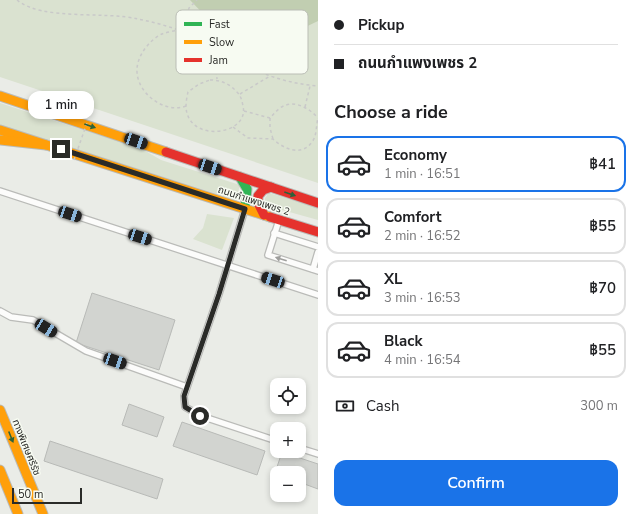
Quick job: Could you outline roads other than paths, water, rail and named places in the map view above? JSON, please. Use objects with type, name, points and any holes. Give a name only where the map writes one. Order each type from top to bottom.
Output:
[{"type":"main road","name":"ถนนกำแพงเพชร 2","points":[[0,96],[318,203]]},
{"type":"main road","name":"ถนนกำแพงเพชร 2","points":[[0,130],[318,232]]},
{"type":"main road","points":[[0,140],[46,145]]},
{"type":"main road","points":[[240,177],[248,189],[245,209]]},
{"type":"main road","points":[[264,215],[258,204],[258,196],[261,191],[271,187]]},
{"type":"main road","name":"ทางพิเศษศรีรัช","points":[[0,410],[43,514]]},
{"type":"main road","points":[[0,470],[18,514]]},
{"type":"lane","points":[[0,191],[318,295]]},
{"type":"lane","points":[[245,209],[228,265],[184,396],[185,407],[200,416],[270,439]]},
{"type":"lane","points":[[279,220],[268,255],[315,270],[318,252]]},
{"type":"lane","points":[[274,233],[318,247]]},
{"type":"lane","points":[[0,311],[11,317],[33,320],[86,351],[187,387]]},
{"type":"lane","points":[[306,450],[318,454]]}]
